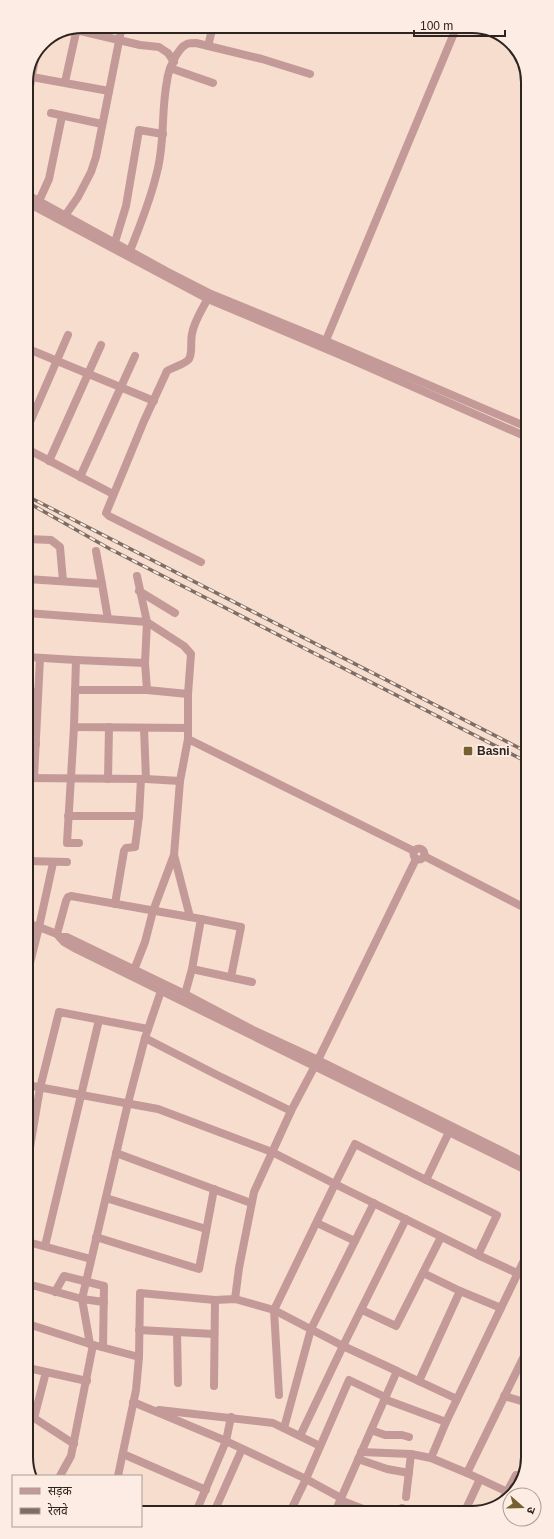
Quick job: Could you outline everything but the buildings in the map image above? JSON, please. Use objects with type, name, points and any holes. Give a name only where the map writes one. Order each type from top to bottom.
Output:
[{"type":"street","points":[[92,33],[140,45],[159,47],[168,53],[172,65],[213,83]]},
{"type":"street","points":[[63,218],[78,197],[91,172],[96,157],[121,33]]},
{"type":"street","points":[[208,46],[211,33]]},
{"type":"street","points":[[324,345],[454,33]]},
{"type":"street","points":[[65,82],[75,34]]},
{"type":"street","points":[[130,250],[145,212],[158,171],[163,134],[167,81],[172,65],[180,50],[186,44],[196,43],[262,59],[310,74]]},
{"type":"street","points":[[33,77],[109,91]]},
{"type":"street","points":[[51,113],[102,124]]},
{"type":"street","points":[[39,201],[49,179],[62,116]]},
{"type":"street","points":[[115,242],[126,206],[139,130],[163,134]]},
{"type":"street","points":[[33,198],[63,218],[210,296],[324,345],[521,434]]},
{"type":"street","points":[[33,205],[115,242],[210,296]]},
{"type":"street","points":[[201,562],[109,516],[106,513],[167,371],[172,367],[186,363],[189,360],[192,334],[198,317],[210,296]]},
{"type":"street","points":[[33,415],[68,335]]},
{"type":"street","points":[[49,461],[101,345]]},
{"type":"street","points":[[324,345],[521,425]]},
{"type":"street","points":[[33,351],[154,401]]},
{"type":"street","points":[[80,477],[135,356]]},
{"type":"street","points":[[33,452],[113,494]]},
{"type":"street","points":[[33,539],[51,540],[60,547],[63,581]]},
{"type":"street","points":[[96,551],[108,619]]},
{"type":"street","points":[[137,576],[147,622],[145,663],[147,690]]},
{"type":"street","points":[[33,579],[102,584]]},
{"type":"street","points":[[140,591],[175,613]]},
{"type":"street","points":[[33,613],[147,622],[184,646],[191,654],[188,694],[188,739],[180,781],[174,855],[153,911],[145,942],[134,970]]},
{"type":"street","points":[[33,657],[145,663]]},
{"type":"street","points":[[33,761],[36,744],[40,658]]},
{"type":"street","points":[[76,660],[74,727],[67,842],[79,843]]},
{"type":"street","points":[[75,690],[147,690],[188,694]]},
{"type":"street","points":[[33,692],[38,692]]},
{"type":"street","points":[[74,727],[188,728]]},
{"type":"street","points":[[108,779],[109,727]]},
{"type":"street","points":[[115,904],[124,851],[126,848],[135,847],[144,779],[144,728]]},
{"type":"street","points":[[188,739],[414,851],[413,856],[521,905]]},
{"type":"street","points":[[33,778],[144,779],[180,781]]},
{"type":"street","points":[[68,816],[139,816]]},
{"type":"street","points":[[174,855],[190,917]]},
{"type":"street","points":[[235,1299],[239,1268],[254,1192],[291,1111],[420,858]]},
{"type":"street","points":[[33,861],[53,863],[67,862]]},
{"type":"street","points":[[33,951],[53,863]]},
{"type":"street","points":[[58,936],[68,897],[71,896],[241,927],[231,977]]},
{"type":"street","points":[[185,994],[192,969],[201,919]]},
{"type":"street","points":[[33,925],[58,936],[67,937],[185,994],[316,1063]]},
{"type":"street","points":[[58,936],[64,942],[76,949],[160,991],[316,1063],[430,1119],[521,1161]]},
{"type":"street","points":[[192,969],[252,982]]},
{"type":"street","points":[[61,1475],[71,1456],[74,1444],[87,1381],[92,1344],[82,1299],[128,1103],[145,1038],[160,991]]},
{"type":"street","points":[[33,1124],[40,1088],[59,1012],[148,1029]]},
{"type":"street","points":[[45,1246],[100,1020]]},
{"type":"street","points":[[145,1038],[291,1111]]},
{"type":"street","points":[[33,1087],[158,1109],[272,1152],[441,1237],[518,1273]]},
{"type":"street","points":[[430,1119],[449,1132],[521,1167]]},
{"type":"street","points":[[426,1180],[449,1132]]},
{"type":"street","points":[[279,1395],[274,1310],[355,1144],[497,1215],[478,1255]]},
{"type":"street","points":[[116,1153],[251,1203]]},
{"type":"street","points":[[96,1237],[199,1269],[214,1189]]},
{"type":"street","points":[[106,1198],[206,1229]]},
{"type":"street","points":[[284,1428],[311,1329],[374,1203]]},
{"type":"street","points":[[300,1436],[406,1219]]},
{"type":"street","points":[[317,1223],[355,1241]]},
{"type":"street","points":[[362,1310],[396,1326],[441,1237]]},
{"type":"street","points":[[33,1243],[91,1259]]},
{"type":"street","points":[[431,1458],[446,1422],[521,1267]]},
{"type":"street","points":[[423,1274],[501,1308]]},
{"type":"street","points":[[55,1292],[64,1276],[104,1286],[103,1347]]},
{"type":"street","points":[[33,1285],[82,1299],[104,1302]]},
{"type":"street","points":[[419,1381],[460,1291]]},
{"type":"street","points":[[118,1475],[133,1402],[139,1357],[140,1293],[215,1300],[235,1299],[274,1310],[343,1346],[457,1400]]},
{"type":"street","points":[[214,1386],[215,1300]]},
{"type":"street","points":[[33,1326],[139,1357]]},
{"type":"street","points":[[139,1330],[214,1334]]},
{"type":"street","points":[[177,1332],[178,1383]]},
{"type":"street","points":[[467,1473],[521,1362]]},
{"type":"street","points":[[33,1369],[87,1381]]},
{"type":"street","points":[[337,1506],[397,1371]]},
{"type":"street","points":[[46,1372],[34,1418],[74,1444]]},
{"type":"street","points":[[293,1506],[349,1380],[385,1398],[446,1422]]},
{"type":"street","points":[[504,1396],[521,1401]]},
{"type":"street","points":[[133,1402],[242,1449],[306,1479],[340,1499],[357,1506]]},
{"type":"street","points":[[147,1409],[231,1417],[273,1423],[320,1446]]},
{"type":"street","points":[[199,1506],[226,1442],[231,1417]]},
{"type":"street","points":[[370,1430],[385,1435],[402,1435],[408,1437]]},
{"type":"street","points":[[217,1506],[242,1449]]},
{"type":"street","points":[[123,1454],[206,1490]]},
{"type":"street","points":[[359,1456],[411,1454],[431,1458],[502,1489]]},
{"type":"street","points":[[406,1497],[411,1454]]},
{"type":"street","points":[[359,1456],[387,1469],[409,1472]]},
{"type":"street","points":[[467,1506],[480,1479]]},
{"type":"railway","points":[[33,499],[521,749]]},
{"type":"railway","points":[[33,505],[110,549],[521,759]]},
{"type":"place","name":"Basni","points":[[468,751]]}]
